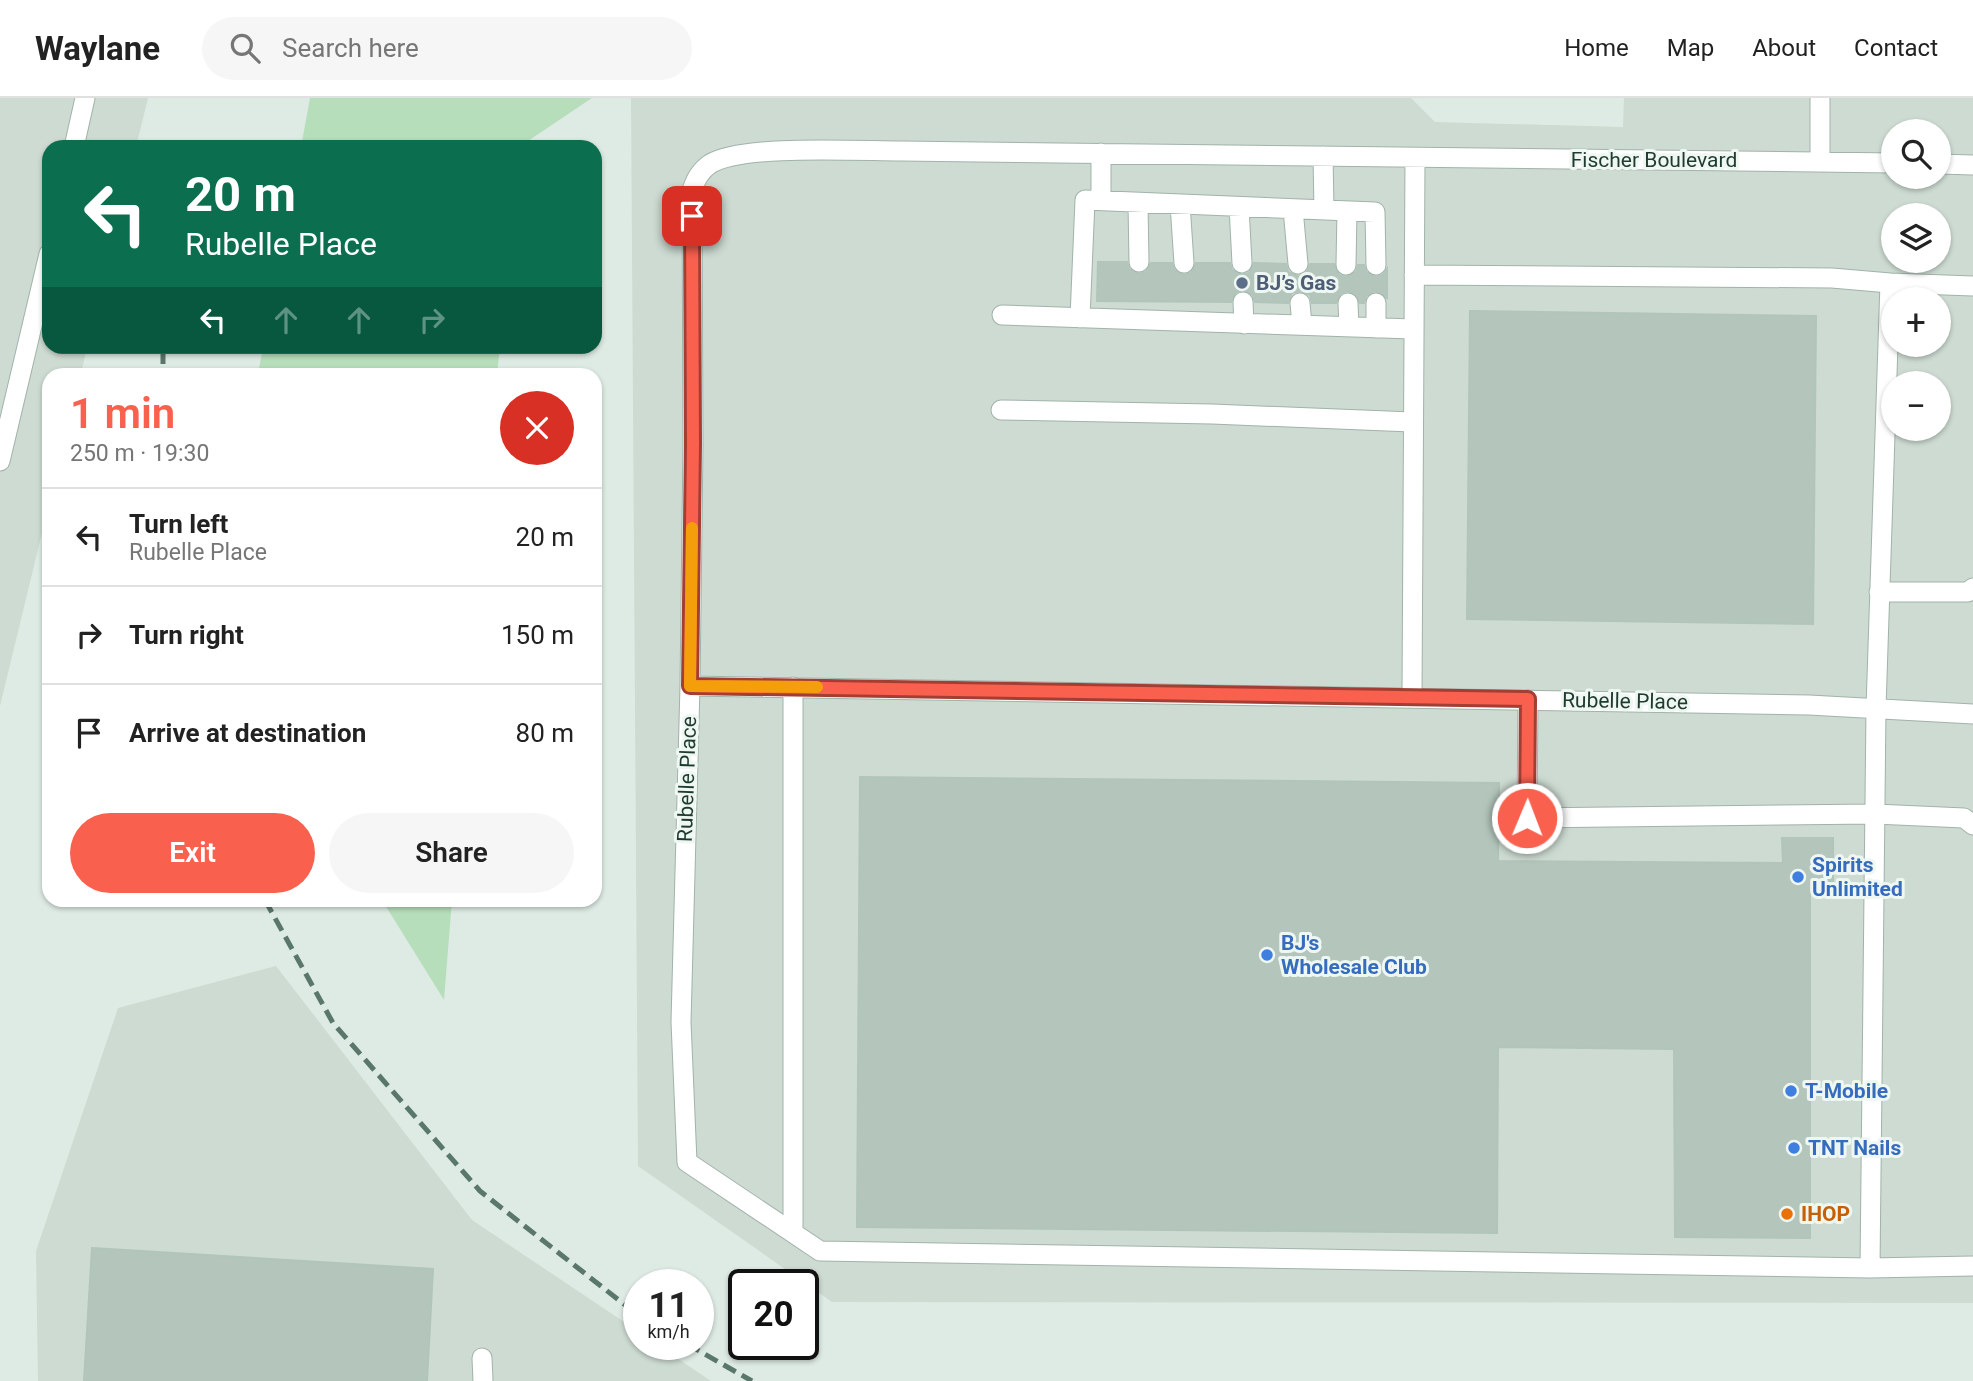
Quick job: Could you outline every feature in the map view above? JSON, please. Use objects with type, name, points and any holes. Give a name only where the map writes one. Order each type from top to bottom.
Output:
[{"type":"lane","points":[[76,140],[85,98]]},
{"type":"lane","points":[[1820,98],[1820,161]]},
{"type":"lane","name":"Fischer Boulevard","points":[[690,686],[692,190],[698,175],[712,163],[738,155],[765,152],[1101,153],[1881,163]]},
{"type":"lane","points":[[1101,153],[1101,201]]},
{"type":"lane","points":[[1323,156],[1324,210]]},
{"type":"lane","points":[[1412,698],[1415,158]]},
{"type":"lane","points":[[1951,164],[1973,165]]},
{"type":"lane","points":[[1080,318],[1085,200],[1375,212],[1377,265]]},
{"type":"lane","points":[[1138,203],[1139,262]]},
{"type":"lane","points":[[1180,204],[1184,263]]},
{"type":"lane","points":[[1239,207],[1242,263]]},
{"type":"lane","points":[[1293,209],[1298,264]]},
{"type":"lane","points":[[1346,265],[1347,211]]},
{"type":"lane","points":[[1414,275],[1832,278],[1973,286]]},
{"type":"lane","points":[[1870,1268],[1876,708],[1890,283]]},
{"type":"lane","points":[[0,461],[42,284]]},
{"type":"lane","points":[[1184,321],[1185,301]]},
{"type":"lane","points":[[1243,302],[1244,324]]},
{"type":"lane","points":[[1300,303],[1302,326]]},
{"type":"lane","points":[[1348,303],[1349,327]]},
{"type":"lane","points":[[1376,303],[1376,328]]},
{"type":"lane","points":[[1002,315],[1080,318],[1140,310],[1184,321],[1413,329]]},
{"type":"lane","points":[[1001,410],[1212,414],[1412,422]]},
{"type":"lane","points":[[1879,592],[1968,592],[1973,588]]},
{"type":"lane","name":"Rubelle Place","points":[[793,1232],[687,1162],[681,1022],[690,686],[1528,699],[1973,713]]},
{"type":"lane","points":[[793,687],[793,1232],[820,1251],[1870,1268],[1973,1266]]},
{"type":"lane","points":[[1528,699],[1527,818],[1875,814],[1965,818],[1973,825]]},
{"type":"lane","points":[[482,1358],[483,1381]]},
{"type":"shaded area","points":[[0,98],[148,98],[138,140],[42,140],[42,354],[85,354],[82,368],[42,368],[42,533],[0,706]]},
{"type":"shaded area","points":[[631,98],[1411,98],[1435,122],[1623,127],[1624,98],[1973,98],[1973,1303],[832,1302],[819,1293],[819,1269],[785,1269],[638,1166]]},
{"type":"shaded area","points":[[276,966],[472,1220],[623,1321],[623,1360],[680,1360],[711,1381],[38,1381],[36,1251],[118,1008]]},
{"type":"green space","points":[[310,98],[592,98],[529,140],[302,140]]},
{"type":"green space","points":[[262,354],[499,354],[498,368],[259,368]]},
{"type":"green space","points":[[386,907],[451,907],[444,1000]]},
{"type":"building","name":"BJ’s Gas","points":[[1098,262],[1127,262],[1129,269],[1139,274],[1146,272],[1151,263],[1172,263],[1174,270],[1184,275],[1191,273],[1196,263],[1230,263],[1232,270],[1242,275],[1249,273],[1254,263],[1286,264],[1288,272],[1298,276],[1306,274],[1310,264],[1334,264],[1339,275],[1346,277],[1356,272],[1358,265],[1364,265],[1366,272],[1376,277],[1383,275],[1387,269],[1387,298],[1375,291],[1366,296],[1364,303],[1360,303],[1354,293],[1347,291],[1341,293],[1336,303],[1312,303],[1310,295],[1300,291],[1292,293],[1288,303],[1255,302],[1253,295],[1243,290],[1236,292],[1231,302],[1097,301]]},
{"type":"building","points":[[1470,311],[1816,316],[1813,624],[1467,619]]},
{"type":"building","name":"BJ's Wholesale Club","points":[[860,777],[1499,783],[1498,861],[1783,863],[1782,838],[1833,838],[1833,889],[1810,890],[1810,1238],[1675,1237],[1674,1049],[1498,1047],[1497,1233],[857,1227]]},
{"type":"building","points":[[92,1248],[433,1269],[427,1381],[84,1381]]},
{"type":"railway","points":[[163,354],[163,368]]},
{"type":"railway","points":[[269,907],[333,1023],[480,1191],[623,1303]]},
{"type":"railway","points":[[714,1359],[752,1381]]},
{"type":"slow traffic","points":[[692,528],[690,686],[817,687]]},
{"type":"place","name":"BJ’s Gas","points":[[1242,283]]},
{"type":"place","name":"Spirits Unlimited","points":[[1798,877]]},
{"type":"place","name":"BJ's Wholesale Club","points":[[1267,955]]},
{"type":"place","name":"T-Mobile","points":[[1791,1091]]},
{"type":"place","name":"TNT Nails","points":[[1794,1148]]},
{"type":"place","name":"IHOP","points":[[1787,1214]]},
{"type":"route","points":[[692,216],[690,686],[1528,699],[1527,818]]}]
